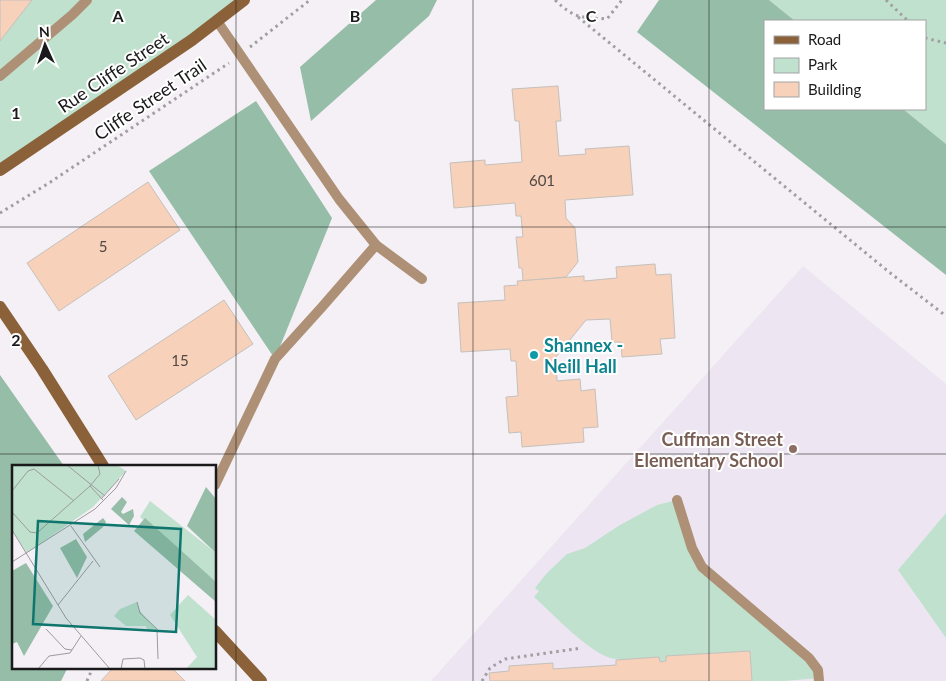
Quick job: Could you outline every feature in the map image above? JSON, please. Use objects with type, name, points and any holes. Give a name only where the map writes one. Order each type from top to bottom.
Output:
[{"type":"main road","name":"Rue Cliffe Street","points":[[0,170],[192,40],[244,0]]},
{"type":"main road","points":[[0,307],[42,369],[102,465]]},
{"type":"main road","points":[[216,631],[261,681]]},
{"type":"lane","points":[[0,76],[72,16],[87,0]]},
{"type":"lane","points":[[217,21],[339,198],[376,245],[422,279]]},
{"type":"lane","points":[[216,483],[275,359],[376,245]]},
{"type":"lane","points":[[677,500],[692,548],[702,568],[809,658],[818,670],[820,681]]},
{"type":"path","name":"Cliffe Street Trail","points":[[0,213],[91,156],[241,54],[310,0]]},
{"type":"path","points":[[555,0],[889,272],[946,316]]},
{"type":"path","points":[[578,17],[607,19],[622,0]]},
{"type":"path","points":[[886,0],[907,20]]},
{"type":"path","points":[[926,38],[946,43]]},
{"type":"path","points":[[482,681],[490,668],[505,659],[582,648]]},
{"type":"path","points":[[87,681],[93,668]]},
{"type":"shaded area","name":"Cuffman Street Elementary School","points":[[803,266],[946,384],[946,513],[898,570],[946,638],[946,681],[431,681]]},
{"type":"green space","points":[[0,0],[244,0],[0,170]]},
{"type":"green space","points":[[376,0],[437,0],[429,16],[311,121],[300,67]]},
{"type":"green space","points":[[659,0],[769,0],[794,20],[764,20],[764,110],[904,110],[946,144],[946,275],[637,32]]},
{"type":"green space","points":[[769,0],[946,0],[946,144],[904,110],[926,110],[926,20],[794,20]]},
{"type":"green space","points":[[256,101],[332,218],[275,359],[149,171]]},
{"type":"green space","points":[[0,375],[63,465],[12,465],[12,668],[68,668],[61,681],[0,681]]},
{"type":"green space","points":[[677,500],[702,567],[809,658],[819,678],[752,681],[750,651],[666,656],[666,661],[660,662],[659,657],[616,659],[607,657],[585,643],[534,597],[539,591],[535,588],[547,573],[567,554],[585,548],[620,525],[657,505]]},
{"type":"green space","points":[[946,513],[946,638],[898,570]]},
{"type":"building","points":[[0,0],[32,0],[0,41]]},
{"type":"building","points":[[558,86],[561,121],[556,121],[559,156],[586,154],[585,149],[629,146],[633,195],[565,200],[566,218],[575,228],[578,262],[566,277],[523,281],[522,268],[519,268],[516,237],[523,237],[521,216],[516,216],[515,203],[454,208],[450,163],[485,160],[485,165],[522,162],[519,121],[515,121],[512,89]]},
{"type":"building","points":[[148,182],[180,230],[59,311],[27,263]]},
{"type":"building","name":"Shannex - Neill Hall","points":[[655,264],[656,275],[671,274],[675,338],[660,339],[662,354],[622,357],[621,342],[612,342],[610,319],[586,320],[556,357],[557,381],[580,379],[581,391],[595,389],[598,427],[583,428],[584,442],[522,447],[521,432],[509,433],[506,397],[518,396],[516,361],[511,361],[510,349],[461,352],[458,303],[505,300],[504,286],[518,285],[517,281],[584,276],[584,281],[617,278],[616,267]]},
{"type":"building","points":[[224,300],[253,344],[136,420],[108,376]]},
{"type":"building","points":[[750,651],[752,681],[490,681],[489,673],[509,671],[509,666],[553,663],[553,669],[616,665],[616,660],[659,657],[660,662],[666,661],[666,656]]},
{"type":"building","points":[[172,668],[185,681],[101,681],[112,669]]},
{"type":"place","name":"Shannex - Neill Hall","points":[[534,355]]},
{"type":"place","name":"Cuffman Street Elementary School","points":[[793,449]]}]
